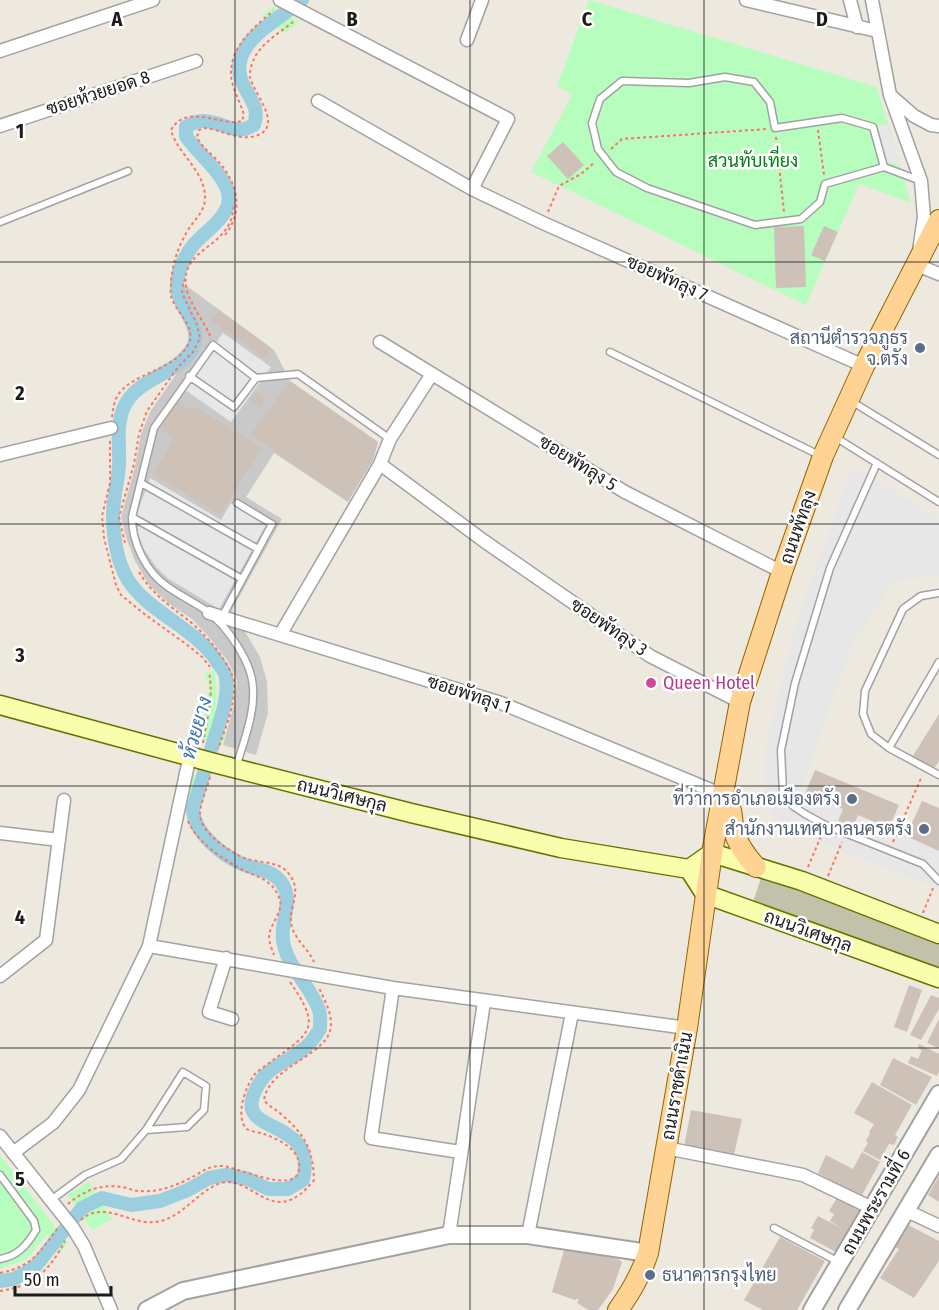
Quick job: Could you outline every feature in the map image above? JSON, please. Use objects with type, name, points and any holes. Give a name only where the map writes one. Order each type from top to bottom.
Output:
[{"type":"main road","name":"ถนนพัทลุง","points":[[712,853],[740,702],[823,456],[864,366],[939,219]]},
{"type":"main road","name":"ถนนวิเศษกุล","points":[[0,705],[214,762],[561,848],[689,869]]},
{"type":"main road","points":[[723,795],[731,807],[734,831],[746,856],[756,867]]},
{"type":"main road","points":[[705,894],[689,869],[712,853],[802,881],[939,934]]},
{"type":"main road","name":"ถนนราชดำเนิน","points":[[618,1310],[631,1292],[643,1269],[648,1253],[687,1028],[712,853]]},
{"type":"main road","name":"ถนนวิเศษกุล","points":[[705,894],[939,978]]},
{"type":"street","points":[[0,51],[153,0]]},
{"type":"street","points":[[467,40],[482,0]]},
{"type":"street","points":[[746,0],[877,31]]},
{"type":"street","points":[[850,0],[857,27]]},
{"type":"street","points":[[872,0],[890,95],[921,181],[924,217],[917,265],[939,274]]},
{"type":"street","points":[[282,1],[508,119],[472,189]]},
{"type":"street","name":"ซอยห้วยยอด 8","points":[[0,126],[196,61]]},
{"type":"street","points":[[890,95],[914,116],[931,125],[939,126]]},
{"type":"street","name":"ซอยพัทลุง 7","points":[[318,101],[472,189],[864,366]]},
{"type":"street","name":"ซอยพัทลุง 5","points":[[380,342],[625,492],[782,572]]},
{"type":"street","points":[[280,635],[381,464],[390,439],[432,374]]},
{"type":"street","points":[[0,455],[111,428]]},
{"type":"street","name":"ซอยพัทลุง 3","points":[[381,464],[484,541],[650,656],[740,702]]},
{"type":"street","name":"ซอยพัทลุง 1","points":[[209,613],[501,703],[723,795]]},
{"type":"street","points":[[13,1153],[53,1123],[79,1090],[148,946],[214,762]]},
{"type":"street","points":[[0,976],[46,940],[64,800]]},
{"type":"street","points":[[0,833],[59,840]]},
{"type":"street","points":[[148,946],[484,1002],[687,1028]]},
{"type":"street","points":[[226,958],[209,1012],[232,1019]]},
{"type":"street","points":[[393,988],[371,1138],[460,1152]]},
{"type":"street","points":[[449,1235],[484,1002]]},
{"type":"street","points":[[528,1235],[572,1013]]},
{"type":"street","name":"ถนนพระรามที่ 6","points":[[812,1310],[939,1095]]},
{"type":"street","points":[[0,1138],[84,1246],[111,1310]]},
{"type":"street","points":[[666,1148],[802,1175],[872,1208]]},
{"type":"street","name":"ถนนพระรามที่ 6","points":[[847,1310],[939,1155]]},
{"type":"street","points":[[907,1210],[939,1226]]},
{"type":"street","points":[[147,1310],[183,1291],[449,1235],[528,1235],[648,1253]]},
{"type":"lane","points":[[884,166],[873,127],[842,118],[775,128],[770,102],[754,82],[725,77],[689,83],[622,81],[600,99],[592,123],[598,149],[616,172],[647,188],[755,225],[801,219],[820,202],[825,184],[884,166],[921,181]]},
{"type":"lane","points":[[0,222],[128,171]]},
{"type":"lane","points":[[214,762],[254,700],[253,685],[249,666],[237,645],[209,613],[166,586],[152,572],[140,552],[132,531],[132,517],[154,428],[213,345],[256,378],[298,374],[390,439]]},
{"type":"lane","points":[[610,352],[823,456]]},
{"type":"lane","points":[[189,376],[234,407],[256,378]]},
{"type":"lane","points":[[848,400],[939,454]]},
{"type":"lane","points":[[832,435],[939,502]]},
{"type":"lane","points":[[877,463],[830,568],[795,683],[781,750],[783,792],[792,806],[825,825],[923,864],[938,880]]},
{"type":"lane","points":[[141,483],[258,549]]},
{"type":"lane","points":[[222,617],[272,524],[237,503]]},
{"type":"lane","points":[[132,517],[242,579]]},
{"type":"lane","points":[[939,593],[921,596],[903,609],[865,691],[863,714],[871,734],[889,748],[939,775]]},
{"type":"lane","points":[[889,748],[939,662]]},
{"type":"lane","points":[[50,1200],[85,1175],[121,1159],[146,1130],[183,1072],[206,1086],[204,1110],[187,1126],[146,1130]]},
{"type":"lane","points":[[0,1175],[34,1221],[36,1230],[26,1246],[9,1258],[0,1259]]},
{"type":"lane","points":[[774,1228],[840,1263]]},
{"type":"path","points":[[210,667],[190,646],[121,595],[116,585],[104,538],[102,516],[110,483],[111,428],[117,396],[126,386],[180,357],[190,343],[191,332],[170,295],[173,262],[190,227],[201,213],[205,200],[204,188],[199,176],[173,139],[171,130],[176,122],[200,116],[234,123],[242,121],[244,115],[231,72],[240,42],[282,1]]},
{"type":"path","points":[[225,236],[236,218],[237,202],[234,185],[228,173],[200,144],[197,137],[199,130],[206,128],[250,137],[262,133],[268,126],[269,117],[250,75],[254,58],[264,45],[305,14]]},
{"type":"path","points":[[817,123],[825,184]]},
{"type":"path","points":[[543,223],[559,186],[581,174],[622,140],[775,128],[785,221]]},
{"type":"path","points":[[213,345],[201,315],[186,288],[186,278],[189,266],[197,254],[223,233],[229,225],[234,206]]},
{"type":"path","points":[[127,548],[119,517],[134,465],[139,434],[147,411],[178,368],[193,352],[200,338],[197,325],[182,293],[186,278]]},
{"type":"path","points":[[65,1219],[100,1210],[148,1222],[164,1220],[179,1213],[210,1188],[222,1182],[234,1183],[263,1198],[280,1202],[294,1198],[306,1190],[314,1180],[313,1162],[307,1143],[293,1125],[268,1106],[264,1100],[270,1084],[323,1043],[331,1032],[332,1022],[328,1007],[318,986],[321,975],[312,958],[294,934],[290,922],[296,898],[294,882],[288,872],[271,863],[246,859],[225,847],[205,829],[199,815],[232,700],[234,681],[225,663],[211,644],[190,621],[167,605],[147,586],[138,570]]},
{"type":"path","points":[[209,672],[212,685],[214,762]]},
{"type":"path","points":[[890,850],[925,769]]},
{"type":"path","points":[[0,1273],[33,1261],[91,1189],[105,1186],[139,1192],[155,1191],[183,1182],[209,1167],[222,1166],[275,1182],[290,1181],[297,1176],[299,1169],[292,1149],[273,1138],[248,1130],[243,1124],[242,1100],[247,1084],[257,1072],[305,1035],[310,1024],[308,1012],[300,997],[277,967],[269,937],[280,911],[280,900],[275,888],[266,879],[219,856],[199,838],[190,826],[186,815]]},
{"type":"path","points":[[802,881],[825,825]]},
{"type":"path","points":[[822,889],[846,833]]},
{"type":"path","points":[[918,926],[938,880]]},
{"type":"path","points":[[0,1292],[21,1288],[44,1271],[63,1246],[65,1219]]},
{"type":"shaded area","points":[[887,124],[900,166],[887,161],[876,126]]},
{"type":"shaded area","points":[[184,284],[274,350],[290,381],[378,442],[373,460],[348,502],[274,453],[246,497],[282,519],[232,610],[260,657],[267,682],[268,713],[256,755],[223,745],[235,701],[237,680],[227,660],[207,635],[192,619],[168,603],[149,585],[135,561],[121,517],[135,467],[141,434],[150,412],[179,370],[195,353],[202,339],[199,324],[184,292]]},
{"type":"shaded area","points":[[223,333],[271,367],[231,422],[184,389]]},
{"type":"shaded area","points":[[853,466],[939,519],[939,572],[936,576],[894,581],[855,639],[802,789],[939,849],[939,889],[782,827],[765,803],[765,751],[794,628]]},
{"type":"shaded area","points":[[150,478],[221,520],[231,503],[266,525],[219,609],[169,579],[156,567],[144,549],[136,529],[137,514]]},
{"type":"shaded area","points":[[762,875],[939,940],[939,970],[753,902]]},
{"type":"green space","name":"สวนทับเที่ยง","points":[[589,0],[877,87],[911,203],[859,184],[806,305],[531,172],[572,95],[557,86]]},
{"type":"green space","points":[[273,7],[299,22],[285,33],[261,16]]},
{"type":"green space","points":[[214,670],[217,693],[212,729],[226,733],[223,745],[200,739],[209,689],[205,673]]},
{"type":"green space","points":[[192,774],[208,778],[207,785],[198,783],[190,812],[182,810]]},
{"type":"green space","points":[[0,1155],[68,1243],[61,1252],[47,1234],[27,1259],[0,1269]]},
{"type":"green space","points":[[89,1182],[112,1219],[92,1230],[67,1195]]},
{"type":"building","points":[[563,142],[584,165],[568,179],[547,156]]},
{"type":"building","points":[[804,226],[806,287],[776,288],[774,227]]},
{"type":"building","points":[[824,226],[838,232],[825,261],[811,255]]},
{"type":"building","points":[[219,310],[271,348],[265,358],[211,321]]},
{"type":"building","points":[[290,381],[378,442],[373,460],[347,501],[250,435]]},
{"type":"building","points":[[255,392],[266,399],[260,408],[249,400]]},
{"type":"building","points":[[176,401],[191,410],[194,406],[262,447],[220,515],[153,474],[174,438],[159,429]]},
{"type":"building","points":[[939,714],[939,761],[932,772],[911,759]]},
{"type":"building","name":"ที่ว่าการอำเภอเมืองตรัง","points":[[815,770],[899,805],[889,828],[858,815],[853,828],[838,821],[843,809],[805,794]]},
{"type":"building","name":"สำนักงานเทศบาลนครตรัง","points":[[922,801],[939,808],[939,851],[906,836]]},
{"type":"building","points":[[909,985],[922,990],[907,1032],[894,1027]]},
{"type":"building","points":[[931,995],[939,998],[939,1009],[921,1040],[910,1035]]},
{"type":"building","points":[[939,1019],[939,1048],[927,1043]]},
{"type":"building","points":[[919,1044],[939,1054],[937,1076],[908,1063],[911,1056],[918,1059],[922,1050],[918,1048]]},
{"type":"building","points":[[893,1058],[932,1077],[916,1105],[880,1085]]},
{"type":"building","points":[[872,1082],[912,1105],[895,1135],[898,1137],[894,1145],[889,1144],[880,1160],[863,1151],[874,1124],[854,1113]]},
{"type":"building","points":[[691,1110],[742,1119],[734,1155],[684,1147]]},
{"type":"building","points":[[862,1152],[880,1162],[861,1197],[818,1173],[826,1155],[853,1169]]},
{"type":"building","points":[[939,1176],[939,1202],[928,1195]]},
{"type":"building","points":[[840,1193],[864,1207],[838,1253],[810,1238],[814,1230],[811,1228],[818,1216],[841,1228],[830,1221],[834,1214],[829,1211]]},
{"type":"building","points":[[908,1225],[939,1241],[939,1261],[914,1298],[880,1278],[899,1249],[895,1247]]},
{"type":"building","points":[[780,1237],[825,1261],[797,1310],[763,1310],[744,1300]]},
{"type":"building","points":[[565,1247],[618,1259],[622,1262],[613,1289],[598,1310],[588,1310],[577,1303],[579,1298],[575,1300],[552,1292]]},
{"type":"waterway","name":"ห้วยยาง","points":[[0,1281],[14,1279],[34,1268],[82,1208],[102,1198],[131,1205],[160,1201],[188,1190],[209,1178],[226,1175],[248,1179],[268,1189],[288,1189],[303,1180],[305,1160],[300,1146],[290,1136],[257,1117],[252,1108],[253,1096],[264,1076],[301,1051],[320,1029],[319,1010],[285,949],[283,940],[287,903],[285,889],[273,875],[244,865],[227,856],[211,843],[198,827],[193,809],[223,709],[227,686],[226,676],[208,650],[148,602],[128,580],[116,549],[113,515],[119,465],[119,425],[125,406],[132,394],[177,365],[194,345],[195,330],[180,300],[178,275],[191,248],[223,215],[229,198],[227,189],[214,168],[186,136],[186,127],[203,121],[238,129],[254,125],[256,111],[240,75],[240,61],[245,49],[254,38],[302,0]]},
{"type":"place","name":"สถานีตำรวจภูธร จ.ตรัง","points":[[920,348]]},
{"type":"place","name":"Queen Hotel","points":[[651,683]]},
{"type":"place","name":"ที่ว่าการอำเภอเมืองตรัง","points":[[852,799]]},
{"type":"place","name":"สำนักงานเทศบาลนครตรัง","points":[[924,829]]},
{"type":"place","name":"ธนาคารกรุงไทย","points":[[650,1275]]}]
